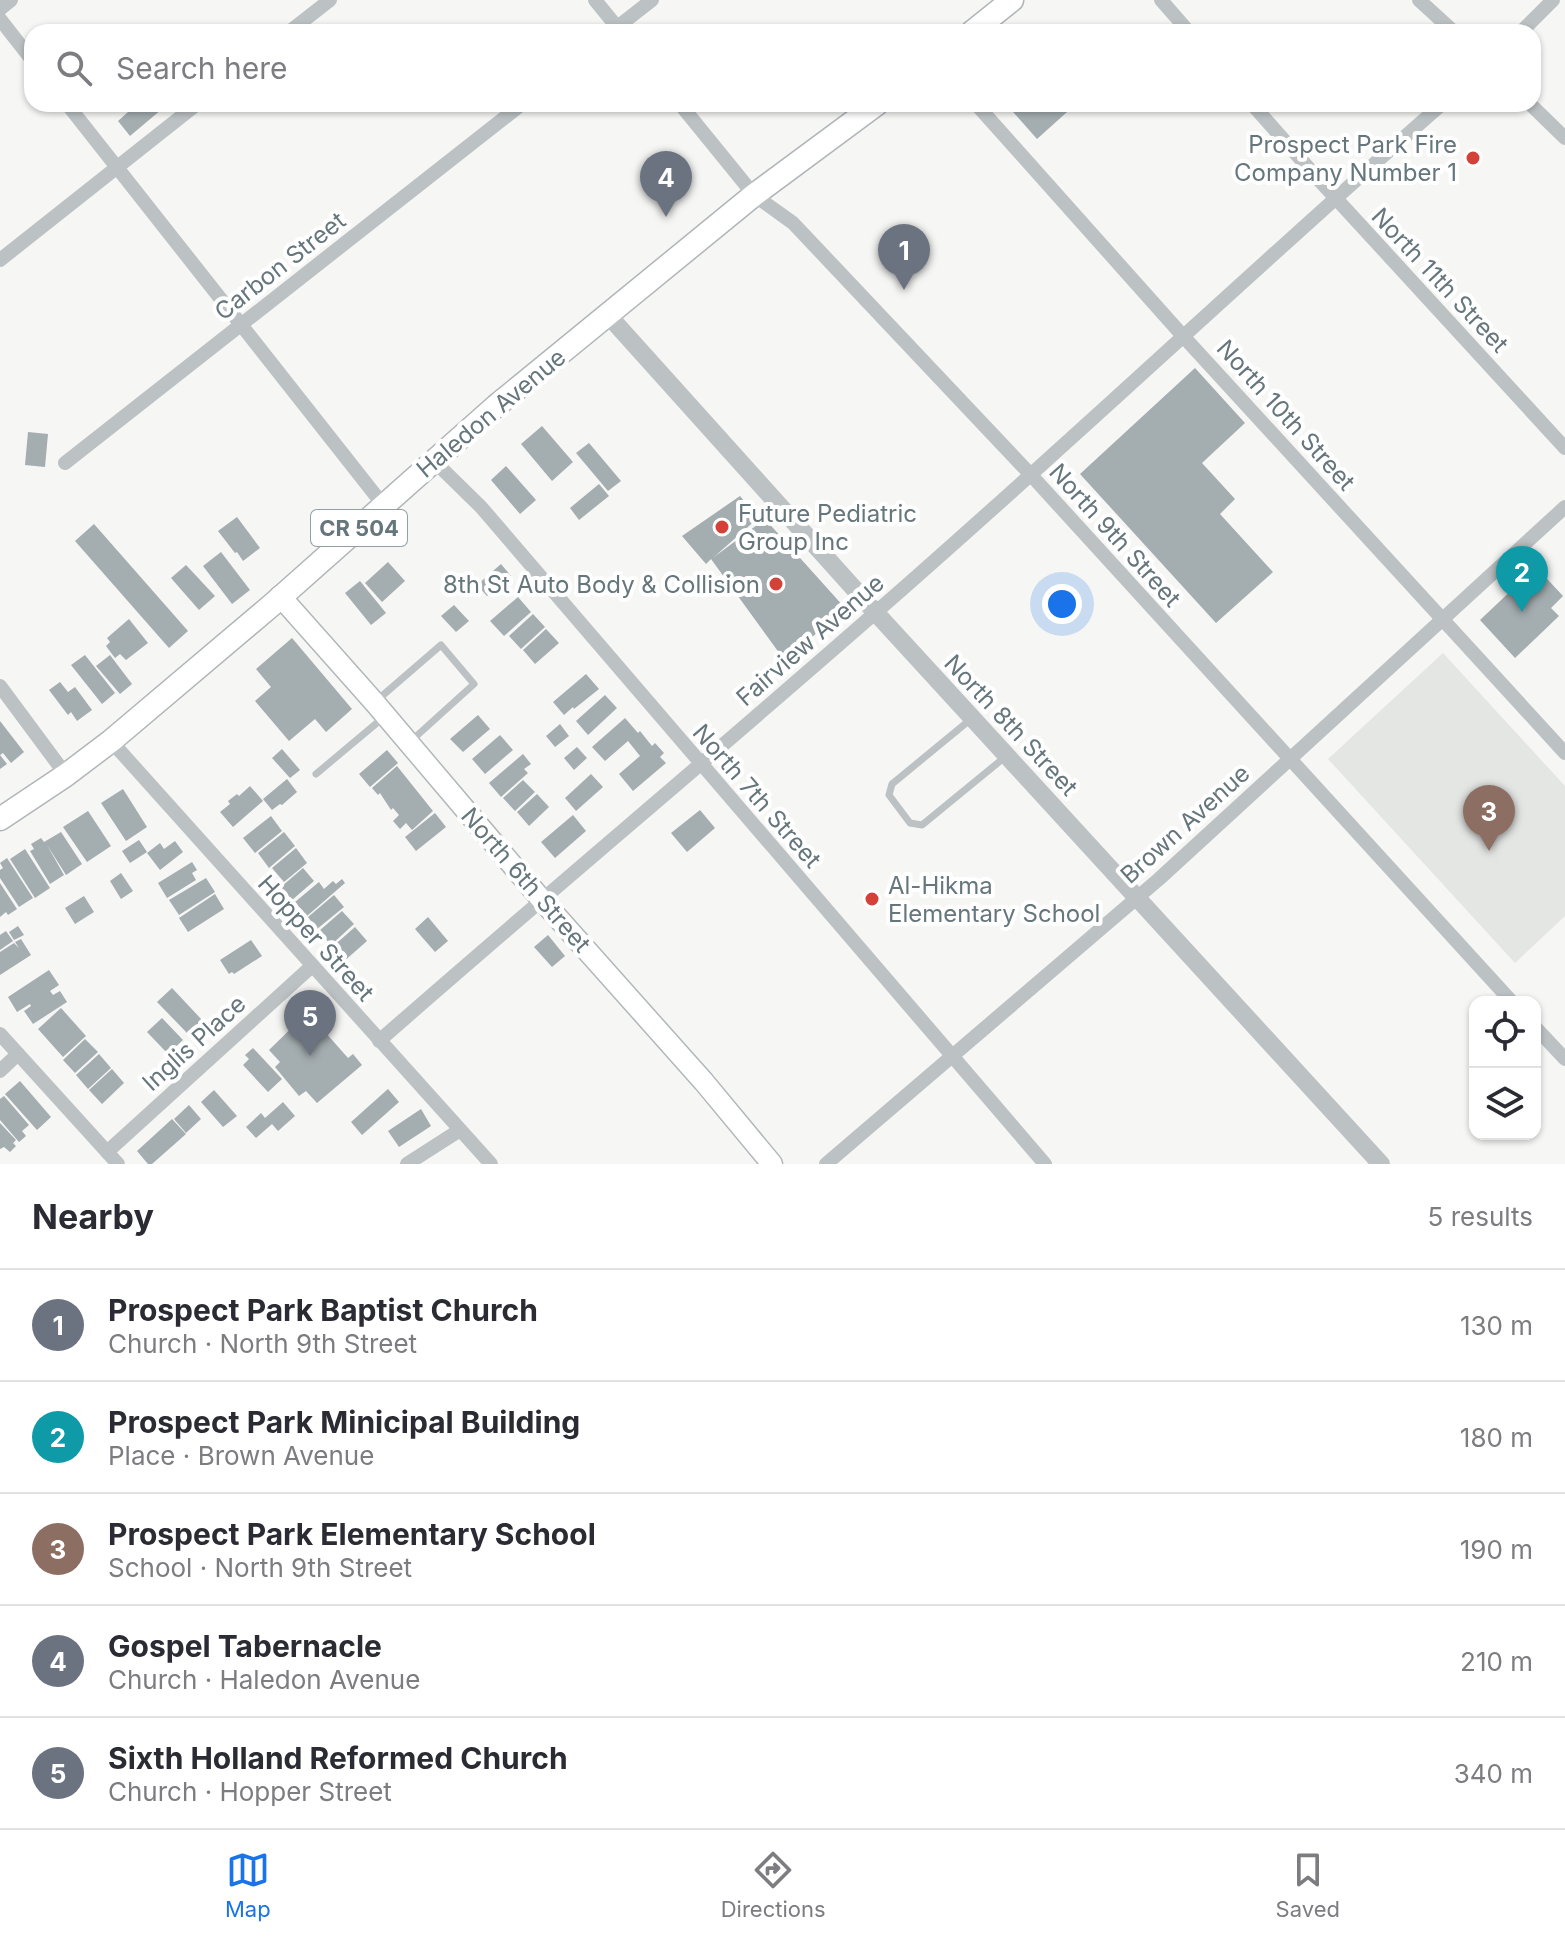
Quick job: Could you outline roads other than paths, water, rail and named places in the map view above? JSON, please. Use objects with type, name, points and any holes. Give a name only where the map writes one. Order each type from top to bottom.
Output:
[{"type":"main road","points":[[982,24],[1012,0]]},
{"type":"main road","name":"Haledon Avenue","points":[[0,819],[111,741],[496,406],[754,195],[866,112]]},
{"type":"main road","name":"North 6th Street","points":[[280,596],[772,1164]]},
{"type":"street","points":[[0,9],[11,0]]},
{"type":"street","points":[[299,24],[330,0]]},
{"type":"street","points":[[595,0],[611,24]]},
{"type":"street","points":[[624,24],[652,0]]},
{"type":"street","points":[[1161,0],[1182,24]]},
{"type":"street","points":[[1419,0],[1445,24]]},
{"type":"street","points":[[1529,24],[1553,0]]},
{"type":"street","points":[[0,19],[24,50]]},
{"type":"street","points":[[73,112],[384,506]]},
{"type":"street","points":[[0,260],[187,112]]},
{"type":"street","name":"Carbon Street","points":[[65,463],[512,112]]},
{"type":"street","name":"North 9th Street","points":[[687,112],[754,195],[793,223],[1031,475],[1506,996]]},
{"type":"street","name":"North 10th Street","points":[[983,112],[1183,336],[1565,753]]},
{"type":"street","name":"North 11th Street","points":[[1259,112],[1565,448]]},
{"type":"street","name":"Fairview Avenue","points":[[379,1041],[876,613],[1433,112]]},
{"type":"street","points":[[1538,112],[1565,138]]},
{"type":"street","name":"North 8th Street","points":[[608,315],[876,613],[1381,1164]]},
{"type":"street","name":"North 7th Street","points":[[433,460],[481,507],[1045,1164]]},
{"type":"street","name":"Brown Avenue","points":[[826,1164],[1136,898],[1565,507]]},
{"type":"street","points":[[0,686],[66,775]]},
{"type":"street","name":"Hopper Street","points":[[111,741],[491,1164]]},
{"type":"street","name":"Inglis Place","points":[[107,1152],[312,966]]},
{"type":"street","points":[[1541,1033],[1565,1059]]},
{"type":"street","points":[[0,1034],[118,1164]]},
{"type":"street","points":[[0,1071],[18,1054]]},
{"type":"street","points":[[407,1164],[460,1130]]},
{"type":"lane","points":[[316,774],[441,645],[474,684],[409,743]]},
{"type":"lane","points":[[972,718],[892,784],[889,795],[910,823],[922,825],[1008,755]]},
{"type":"place","name":"Prospect Park Fire Company Number 1","points":[[1473,158]]},
{"type":"place","name":"Gospel Tabernacle","points":[[666,217]]},
{"type":"place","name":"Prospect Park Baptist Church","points":[[904,290]]},
{"type":"place","name":"Future Pediatric Group Inc","points":[[722,527]]},
{"type":"place","name":"8th St Auto Body & Collision","points":[[776,584]]},
{"type":"place","name":"Prospect Park Minicipal Building","points":[[1522,612]]},
{"type":"place","name":"Prospect Park Elementary School","points":[[1489,851]]},
{"type":"place","name":"Al-Hikma Elementary School","points":[[872,899]]},
{"type":"place","name":"Sixth Holland Reformed Church","points":[[310,1056]]}]
